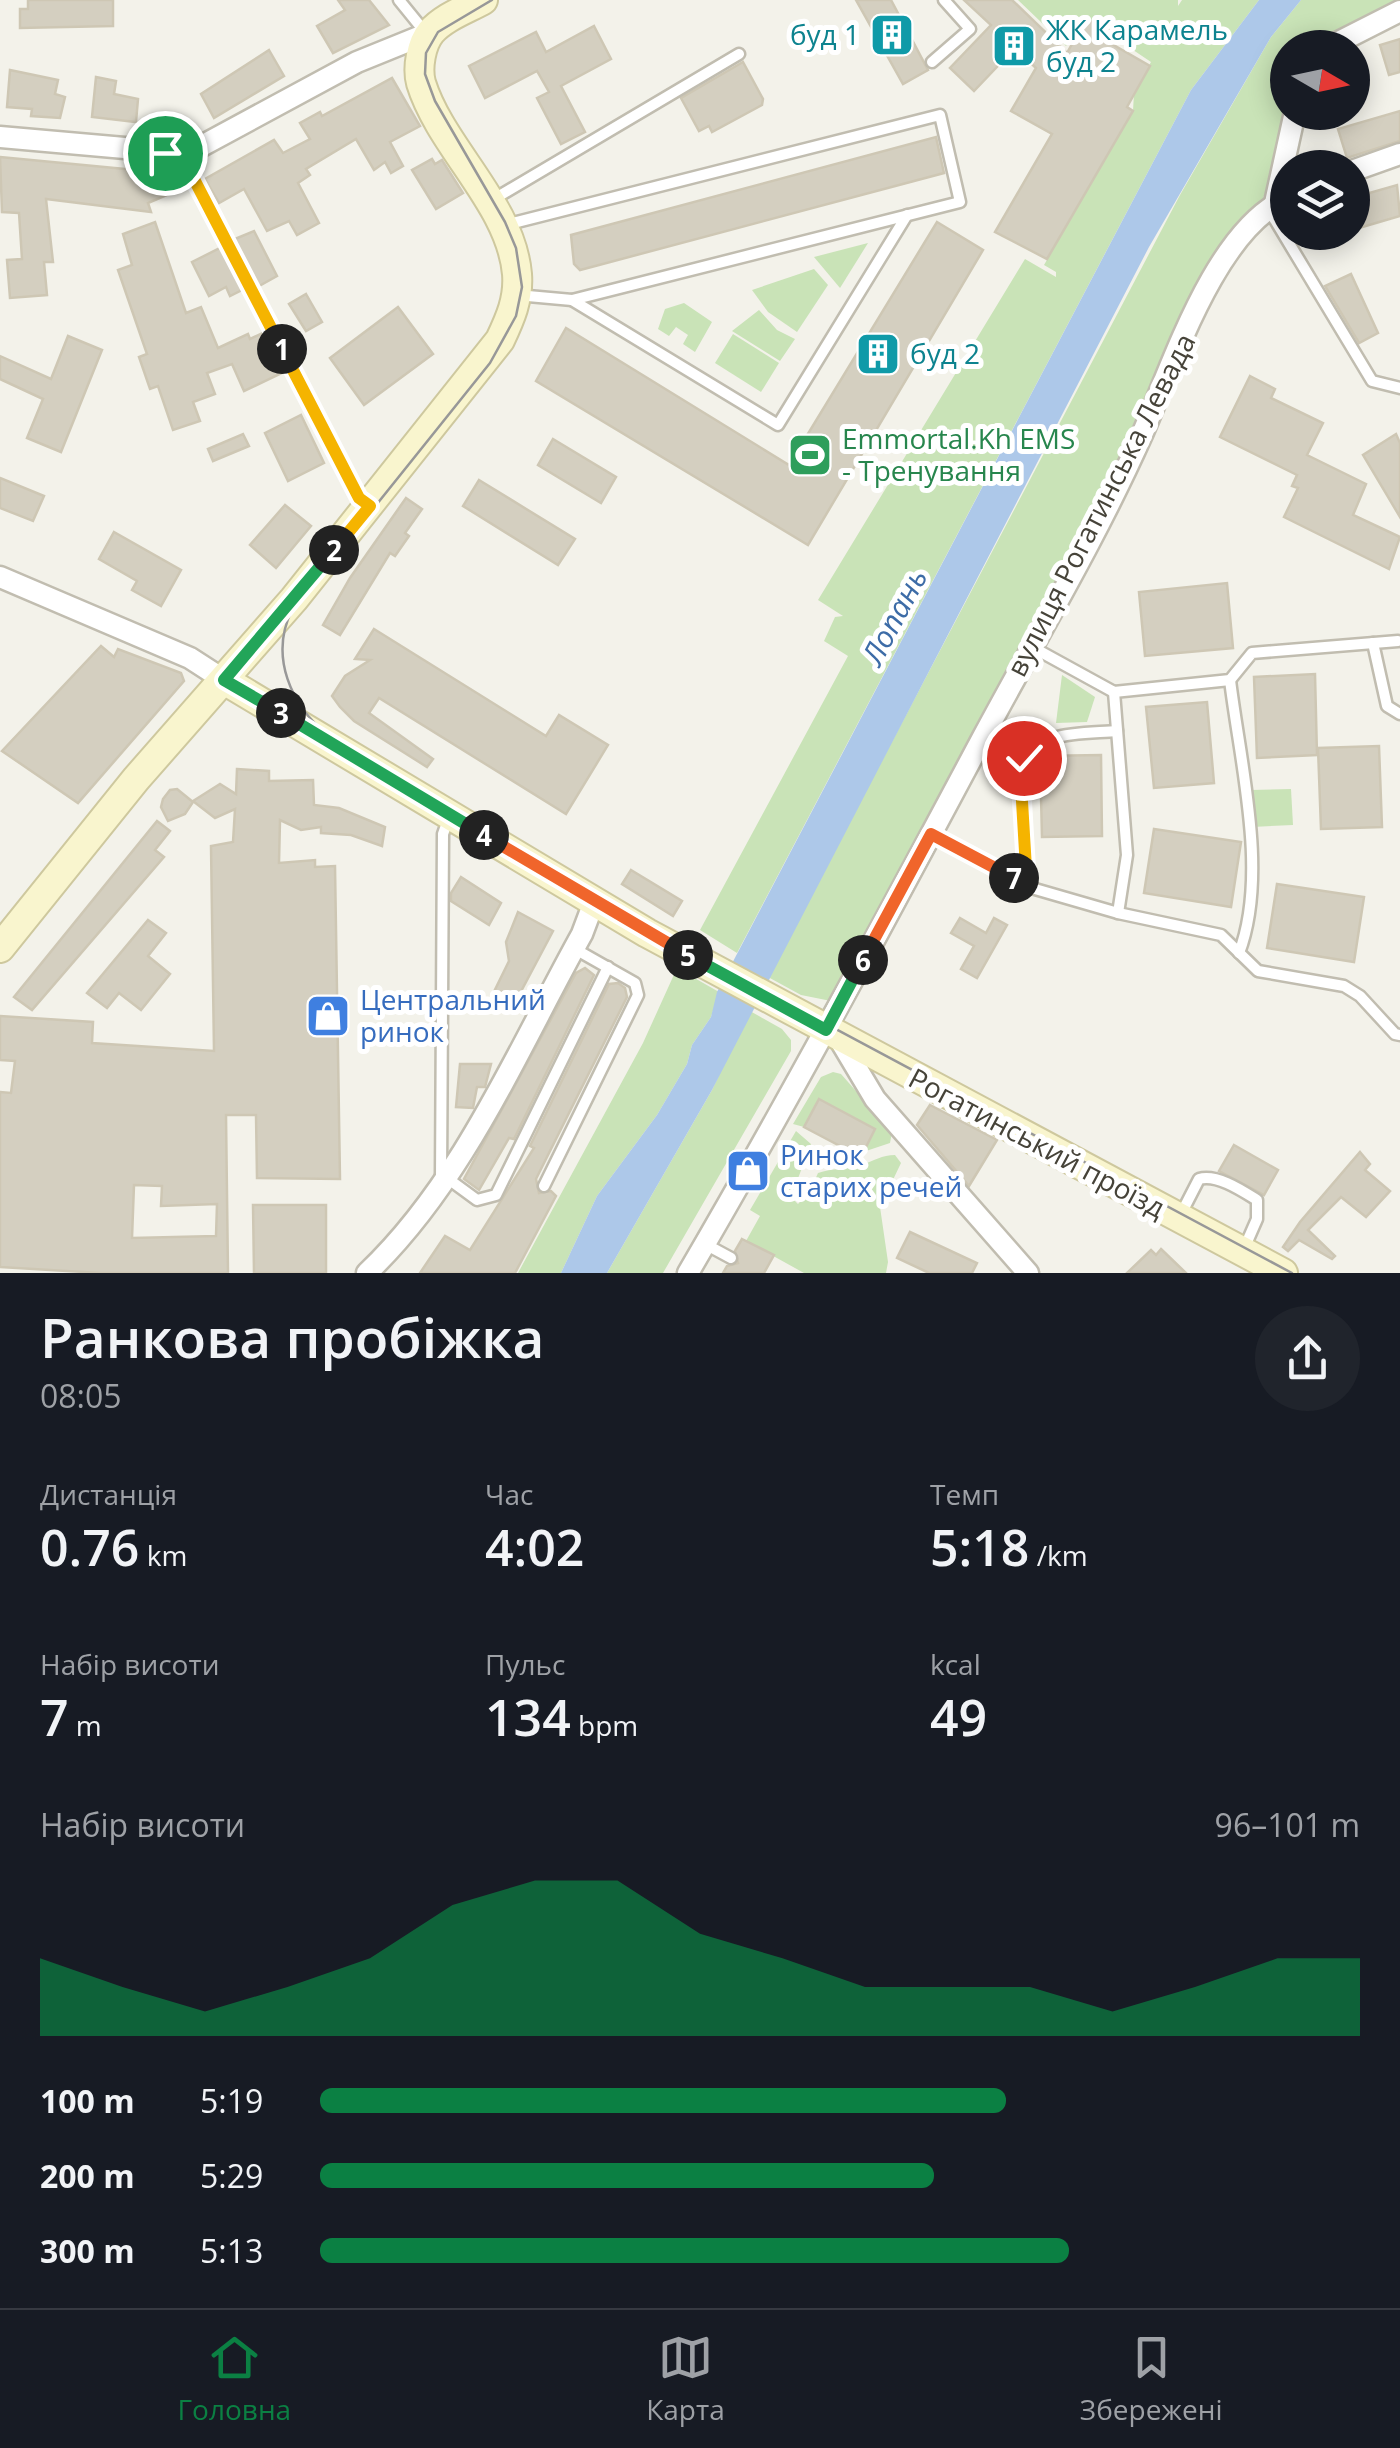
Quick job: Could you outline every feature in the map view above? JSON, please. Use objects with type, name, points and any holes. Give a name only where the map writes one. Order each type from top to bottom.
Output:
[{"type":"street","points":[[0,137],[181,154],[357,62],[422,48],[484,0]]},
{"type":"street","points":[[1363,30],[1400,11]]},
{"type":"street","points":[[0,948],[136,779],[370,506],[485,363],[510,319],[516,296],[514,255],[422,48]]},
{"type":"street","points":[[1370,165],[1400,154]]},
{"type":"street","name":"вулиця Рогатинська Левада","points":[[688,1273],[832,1034],[931,834],[1136,449],[1220,260],[1242,232],[1270,210]]},
{"type":"street","points":[[0,577],[190,658],[224,680]]},
{"type":"street","name":"Рогатинський проїзд","points":[[224,680],[701,962],[1283,1273]]},
{"type":"street","points":[[374,1271],[444,1184],[574,948],[594,902]]},
{"type":"street","points":[[832,1034],[874,1099],[1028,1273]]},
{"type":"lane","points":[[399,0],[422,48]]},
{"type":"lane","points":[[932,62],[970,30],[944,0]]},
{"type":"lane","points":[[496,214],[739,54]]},
{"type":"lane","points":[[496,214],[940,115],[960,202],[572,300],[516,296]]},
{"type":"lane","points":[[181,154],[359,498],[370,506]]},
{"type":"lane","points":[[572,300],[778,425],[907,214]]},
{"type":"lane","points":[[1302,250],[1372,382],[1400,388]]},
{"type":"lane","points":[[1031,646],[1114,692],[1230,680],[1252,653],[1398,641]]},
{"type":"lane","points":[[1373,643],[1387,706],[1400,714]]},
{"type":"lane","points":[[1230,680],[1255,880],[1250,924],[1239,953]]},
{"type":"lane","points":[[1114,692],[1127,855],[1118,913]]},
{"type":"lane","points":[[1027,885],[1020,768],[1024,758],[1051,736],[1117,731]]},
{"type":"lane","points":[[450,814],[443,834],[444,1184],[477,1200],[496,1195],[608,967]]},
{"type":"lane","points":[[931,834],[1027,885],[1118,913],[1221,935],[1258,971],[1344,986],[1360,996],[1394,1034],[1400,1035]]},
{"type":"lane","points":[[544,1186],[638,995],[635,983],[574,948]]},
{"type":"lane","points":[[1179,1218],[1199,1179],[1209,1176],[1248,1194],[1257,1200],[1259,1209],[1242,1252]]},
{"type":"lane","points":[[705,1244],[731,1258]]},
{"type":"green space","points":[[1018,0],[1178,0],[1178,6],[1182,0],[1259,0],[1191,90],[737,953],[700,930],[848,656],[824,641],[835,617],[843,616],[818,600],[1025,259],[1056,277],[1056,272],[1044,265],[1133,111],[1134,93],[1151,62],[1087,19],[1066,46]]},
{"type":"green space","points":[[1301,0],[1400,0],[1400,5],[1357,30],[1277,30]]},
{"type":"green space","points":[[1270,39],[1270,130],[1285,130],[1282,150],[1270,150],[1270,181],[1257,213],[1151,402],[831,1001],[801,995],[768,977],[1180,195]]},
{"type":"green space","points":[[868,243],[840,288],[814,257]]},
{"type":"green space","points":[[814,269],[828,285],[797,332],[768,312],[752,290]]},
{"type":"green space","points":[[684,303],[712,322],[695,352],[683,344],[688,335],[676,327],[669,336],[658,329],[665,309]]},
{"type":"green space","points":[[759,310],[777,330],[795,339],[780,361],[732,331]]},
{"type":"green space","points":[[733,334],[779,363],[761,392],[715,363]]},
{"type":"green space","points":[[1062,675],[1095,697],[1087,722],[1056,723]]},
{"type":"green space","points":[[1291,789],[1293,825],[1252,827],[1251,790]]},
{"type":"green space","points":[[677,968],[719,992],[711,1017],[692,1045],[687,1064],[657,1115],[597,1196],[561,1273],[518,1273],[643,1043]]},
{"type":"green space","points":[[750,1011],[782,1029],[791,1040],[791,1051],[663,1273],[607,1273],[712,1090]]},
{"type":"green space","points":[[833,1072],[841,1074],[892,1132],[890,1143],[863,1152],[819,1099],[804,1127],[793,1124],[821,1077]]},
{"type":"green space","points":[[796,1131],[811,1144],[791,1197],[798,1204],[810,1191],[818,1173],[856,1167],[890,1155],[901,1163],[880,1207],[886,1273],[804,1273],[746,1241],[760,1216],[750,1210]]},
{"type":"water","points":[[1259,0],[1301,0],[1277,30],[1270,30],[1270,39],[1149,247],[712,1090],[607,1273],[561,1273],[597,1196],[657,1115],[687,1064],[692,1045],[711,1017],[717,992],[1191,90]]},
{"type":"building","points":[[28,0],[113,0],[113,26],[20,28],[20,9],[28,9]]},
{"type":"building","points":[[338,0],[369,0],[389,25],[333,53],[317,26],[345,10]]},
{"type":"building","name":"буд 1","points":[[856,0],[891,0],[928,70],[903,84]]},
{"type":"building","points":[[964,0],[1012,0],[1067,53],[1086,19],[1103,28],[1098,36],[1150,66],[1127,107],[1133,111],[1047,259],[995,232],[1052,134],[1011,111],[1036,68],[1015,48],[974,91],[950,68],[991,25]]},
{"type":"building","points":[[594,26],[611,59],[561,86],[585,132],[561,144],[537,98],[549,92],[537,71],[485,98],[469,66],[536,32],[546,52]]},
{"type":"building","points":[[1400,39],[1400,72],[1389,75],[1380,45]]},
{"type":"building","points":[[269,50],[284,76],[214,118],[201,94]]},
{"type":"building","points":[[743,62],[763,99],[762,105],[712,132],[709,126],[699,131],[681,98]]},
{"type":"building","points":[[10,70],[58,80],[55,94],[65,97],[60,118],[31,116],[32,109],[7,107]]},
{"type":"building","points":[[96,77],[116,81],[114,94],[138,99],[136,122],[92,117]]},
{"type":"building","points":[[392,78],[420,126],[390,142],[403,166],[391,173],[385,162],[374,170],[356,139],[306,169],[310,175],[298,183],[319,223],[297,235],[289,221],[267,231],[244,189],[219,203],[205,179],[274,140],[283,153],[310,139],[300,123],[320,112],[322,116]]},
{"type":"building","points":[[1400,111],[1400,141],[1370,151],[1345,150],[1338,130],[1370,130],[1370,120]]},
{"type":"building","points":[[936,137],[944,173],[580,270],[574,264],[571,235]]},
{"type":"building","points":[[0,157],[166,173],[167,195],[148,203],[151,212],[46,199],[53,262],[44,262],[47,295],[10,298],[7,260],[22,259],[19,213],[2,212]]},
{"type":"building","points":[[432,159],[435,164],[442,160],[463,193],[436,209],[412,170]]},
{"type":"building","points":[[1397,185],[1400,216],[1370,225],[1370,193]]},
{"type":"building","points":[[155,222],[186,313],[201,307],[218,348],[248,334],[250,339],[263,333],[282,373],[244,391],[232,364],[207,373],[215,394],[193,402],[200,421],[173,430],[158,386],[150,389],[139,357],[147,354],[118,270],[132,265],[123,234]]},
{"type":"building","name":"буд 2","points":[[937,222],[983,250],[808,545],[536,381],[566,328],[789,465]]},
{"type":"building","points":[[254,231],[277,276],[259,286],[235,239]]},
{"type":"building","points":[[220,248],[242,290],[230,296],[226,287],[209,296],[192,262]]},
{"type":"building","points":[[1351,274],[1378,333],[1359,343],[1325,286]]},
{"type":"building","points":[[306,294],[322,322],[306,331],[289,304]]},
{"type":"building","points":[[398,307],[433,354],[364,405],[330,358]]},
{"type":"building","points":[[68,336],[102,350],[61,452],[27,438],[43,399],[0,379],[0,356],[51,379]]},
{"type":"building","points":[[1250,376],[1275,389],[1271,398],[1323,423],[1307,455],[1366,484],[1353,515],[1400,537],[1389,569],[1284,517],[1298,488],[1292,486],[1297,475],[1220,437]]},
{"type":"building","points":[[301,415],[324,463],[288,481],[265,433]]},
{"type":"building","points":[[243,434],[249,446],[213,461],[208,449]]},
{"type":"building","points":[[1396,434],[1400,443],[1400,517],[1363,455]]},
{"type":"building","points":[[553,439],[616,477],[601,503],[538,465]]},
{"type":"building","points":[[0,478],[44,496],[33,521],[0,508]]},
{"type":"building","points":[[479,480],[575,539],[558,565],[463,506]]},
{"type":"building","points":[[406,498],[422,509],[405,533],[409,536],[395,556],[390,553],[340,635],[323,625],[350,578]]},
{"type":"building","points":[[285,505],[311,526],[276,568],[250,545]]},
{"type":"building","points":[[114,532],[181,570],[161,606],[132,590],[137,581],[99,559]]},
{"type":"building","points":[[1227,583],[1233,648],[1145,656],[1139,592]]},
{"type":"building","points":[[374,629],[546,736],[559,715],[608,745],[566,814],[379,698],[369,713],[433,759],[427,767],[354,721],[332,696],[345,676],[370,660],[355,659]]},
{"type":"building","points":[[101,646],[114,657],[118,649],[181,673],[184,681],[78,803],[2,751]]},
{"type":"building","points":[[1315,674],[1317,755],[1257,758],[1254,677]]},
{"type":"building","points":[[1207,702],[1214,783],[1154,788],[1146,707]]},
{"type":"building","points":[[1379,746],[1382,827],[1321,829],[1318,748]]},
{"type":"building","points":[[1101,755],[1102,836],[1042,837],[1040,756]]},
{"type":"building","points":[[237,769],[269,771],[269,781],[313,780],[314,805],[339,808],[385,827],[382,846],[351,835],[321,833],[321,827],[301,830],[280,820],[279,863],[315,860],[315,867],[335,866],[340,1179],[257,1178],[256,1115],[226,1115],[228,1273],[100,1273],[0,1267],[0,1092],[11,1093],[15,1061],[0,1060],[0,1016],[93,1022],[92,1043],[214,1051],[211,846],[233,842],[235,809],[215,818],[193,801],[220,784],[236,794]],"holes":[[[134,1185],[162,1186],[161,1206],[217,1204],[216,1236],[132,1238]]]},
{"type":"building","points":[[177,789],[193,802],[185,814],[168,821],[161,807],[163,799],[170,790]]},
{"type":"building","points":[[157,821],[170,831],[155,850],[164,857],[32,1010],[14,997]]},
{"type":"building","points":[[1154,829],[1241,842],[1231,907],[1144,893]]},
{"type":"building","points":[[631,870],[682,901],[673,916],[622,884]]},
{"type":"building","points":[[461,877],[501,903],[489,925],[451,901],[451,893]]},
{"type":"building","points":[[1277,884],[1364,897],[1354,962],[1267,948]]},
{"type":"building","points":[[518,912],[553,931],[510,1012],[489,1002],[509,961],[506,942]]},
{"type":"building","points":[[960,918],[986,933],[994,918],[1007,925],[977,978],[961,969],[974,946],[951,933]]},
{"type":"building","points":[[148,920],[166,933],[148,956],[170,974],[141,1010],[119,993],[107,1008],[87,993]]},
{"type":"building","points":[[585,968],[594,975],[514,1139],[509,1138],[479,1190],[464,1179],[576,973]]},
{"type":"building","points":[[618,983],[625,988],[627,997],[536,1179],[539,1193],[551,1191],[556,1196],[515,1273],[420,1273],[445,1236],[470,1250],[534,1148],[530,1146],[609,984]]},
{"type":"building","points":[[460,1064],[491,1064],[485,1087],[477,1087],[473,1108],[456,1107]]},
{"type":"building","points":[[819,1099],[875,1129],[861,1157],[804,1127]]},
{"type":"building","points":[[930,1105],[997,1140],[969,1186],[917,1125]]},
{"type":"building","points":[[1234,1145],[1278,1170],[1264,1195],[1219,1171]]},
{"type":"building","points":[[1360,1152],[1370,1164],[1365,1170],[1390,1191],[1366,1217],[1341,1197],[1308,1230],[1335,1256],[1332,1259],[1299,1240],[1288,1251],[1283,1247],[1300,1222]]},
{"type":"building","points":[[253,1205],[326,1205],[326,1273],[254,1273]]},
{"type":"building","points":[[910,1232],[977,1263],[972,1273],[929,1273],[897,1258]]},
{"type":"building","points":[[742,1239],[774,1255],[764,1273],[723,1273],[727,1266],[738,1263],[735,1251]]},
{"type":"building","points":[[1161,1249],[1186,1273],[1127,1273],[1151,1250],[1156,1255]]},
{"type":"tram line","points":[[492,0],[438,32],[426,53],[425,74],[435,101],[516,248],[522,287],[516,316],[490,363],[292,610],[283,645],[294,695],[328,735],[703,958],[1292,1273]]},
{"type":"place","name":"буд 1","points":[[892,35]]},
{"type":"place","name":"ЖК Карамель буд 2","points":[[1014,46]]},
{"type":"place","name":"буд 2","points":[[878,354]]},
{"type":"place","name":"Emmortal.Kh EMS - Тренування","points":[[810,455]]},
{"type":"place","name":"Центральний ринок","points":[[328,1016]]},
{"type":"place","name":"Ринок старих речей","points":[[748,1171]]},
{"type":"route","points":[[165,153],[181,154],[359,498],[370,506],[224,680],[590,900],[826,1030],[931,834],[1027,885],[1020,768],[1024,758]]},
{"type":"water label","name":"Лопань","points":[[895,617]]}]
